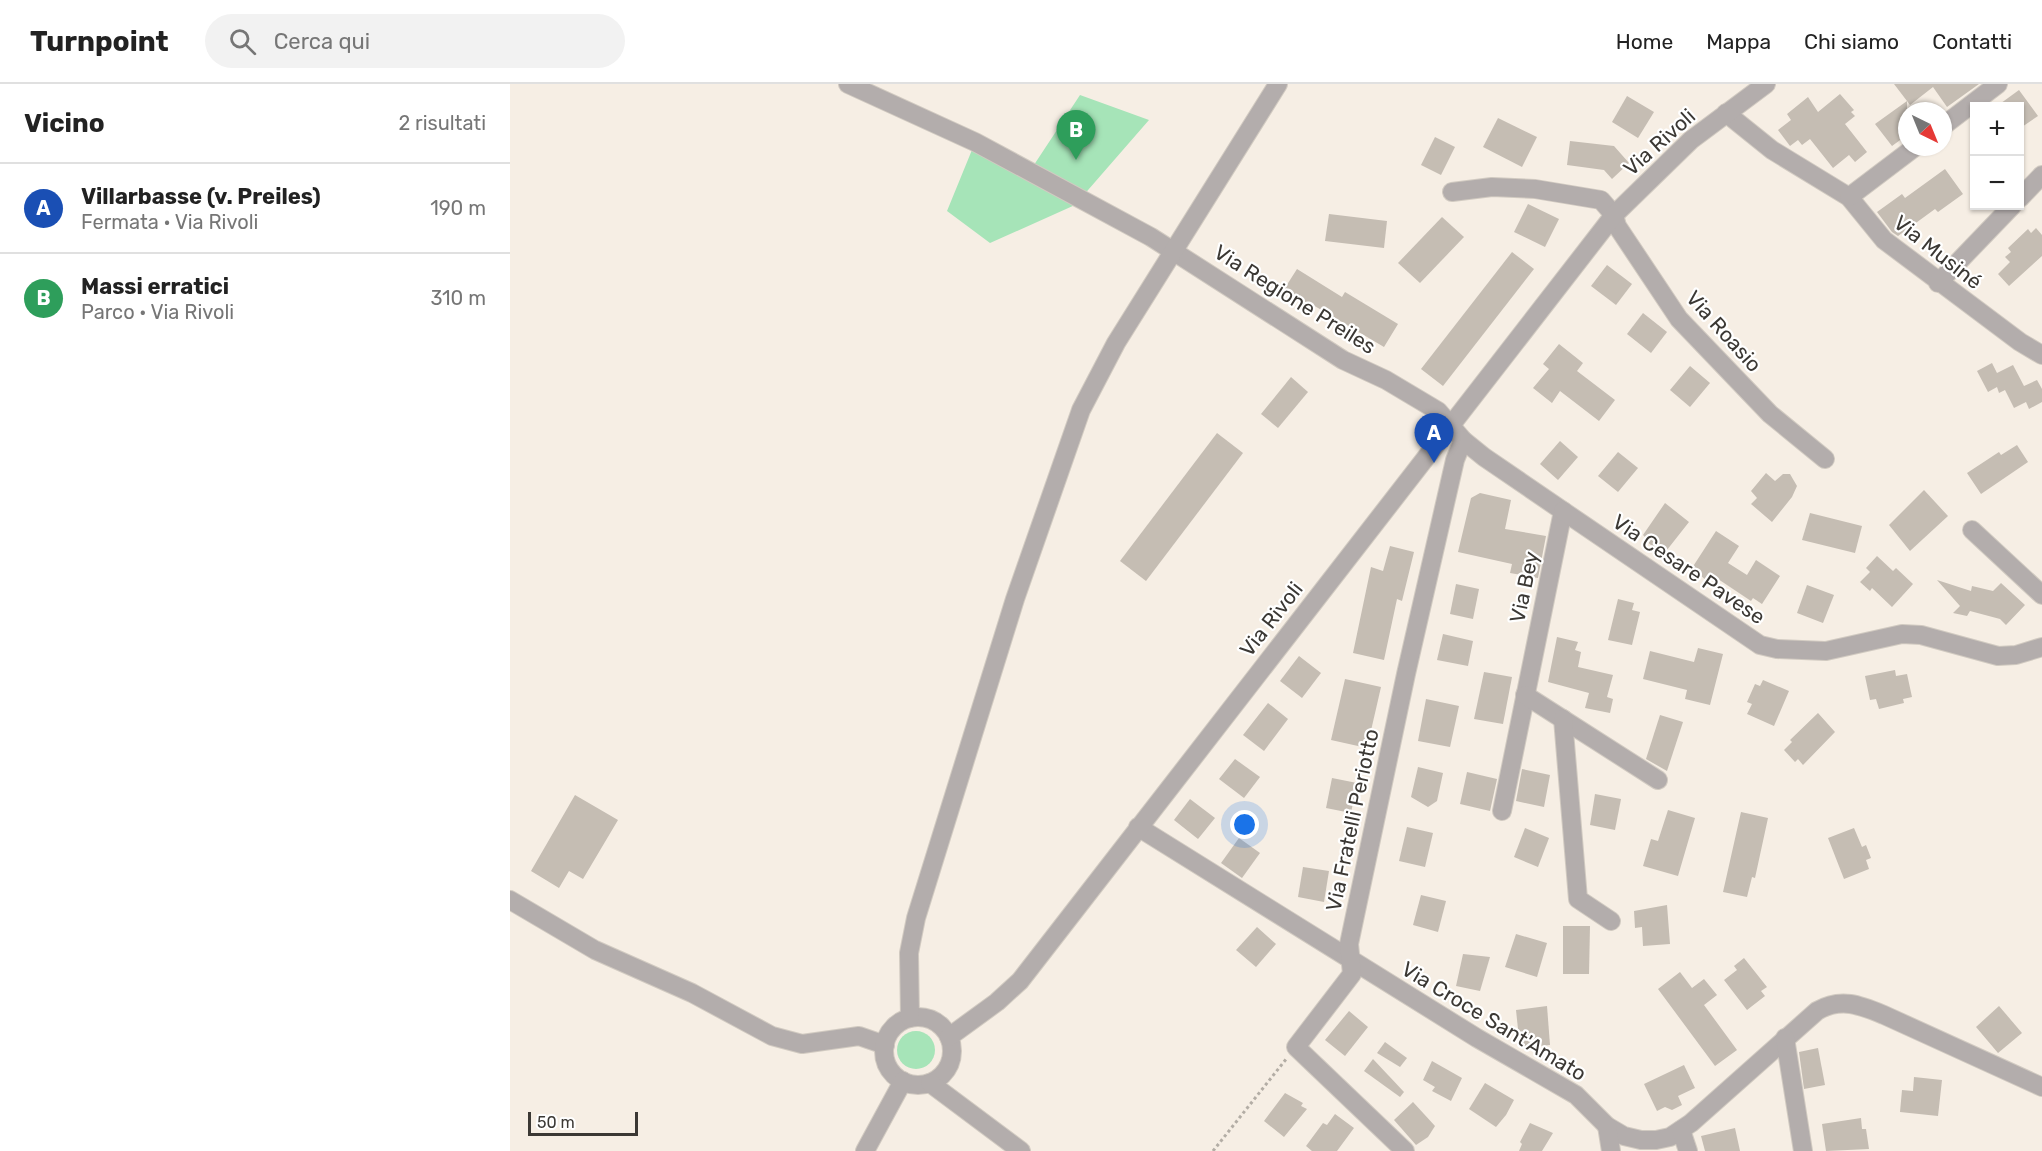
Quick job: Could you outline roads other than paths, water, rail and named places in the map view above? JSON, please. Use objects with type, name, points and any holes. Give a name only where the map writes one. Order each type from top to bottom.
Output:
[{"type":"street","name":"Via Regione Preiles","points":[[848,84],[1004,156],[1174,251],[1343,360],[1386,380],[1438,411],[1451,425]]},
{"type":"street","points":[[910,1018],[909,953],[916,918],[1004,633],[1069,438],[1116,343],[1278,84]]},
{"type":"street","name":"Via Rivoli","points":[[949,1037],[997,1002],[1020,981],[1614,215],[1652,176],[1726,113],[1766,84]]},
{"type":"street","points":[[1952,119],[1996,85]]},
{"type":"street","name":"Via Musiné","points":[[1726,113],[1772,150],[1849,197],[1884,240],[1938,282],[2042,355]]},
{"type":"street","points":[[1849,197],[1903,156]]},
{"type":"street","points":[[2024,193],[2042,175]]},
{"type":"street","points":[[1452,192],[1491,187],[1535,189],[1601,200],[1614,215]]},
{"type":"street","points":[[1938,282],[2008,210]]},
{"type":"street","name":"Via Roasio","points":[[1614,215],[1617,226],[1679,319],[1770,414],[1825,459]]},
{"type":"street","points":[[1451,425],[1463,440],[1563,511]]},
{"type":"street","name":"Via Fratelli Periotto","points":[[1405,1151],[1296,1047],[1352,974],[1349,944],[1406,674],[1455,460],[1463,440]]},
{"type":"street","name":"Via Cesare Pavese","points":[[1563,511],[1760,645],[1786,650],[1826,651],[1902,634],[1921,635],[1998,656],[2016,655],[2042,647]]},
{"type":"street","name":"Via Bey","points":[[1502,811],[1563,511]]},
{"type":"street","points":[[1972,530],[2042,595]]},
{"type":"street","points":[[1526,695],[1658,780]]},
{"type":"street","points":[[1563,719],[1578,899],[1611,921]]},
{"type":"street","name":"Via Croce Sant'Amato","points":[[1138,827],[1477,1038],[1576,1095],[1607,1126],[1624,1136],[1641,1140],[1670,1137],[1828,1004],[1842,1002],[1859,1005],[2042,1087]]},
{"type":"street","points":[[510,900],[595,950],[692,993],[772,1036],[802,1044],[860,1036],[885,1045]]},
{"type":"street","points":[[919,1017],[937,1023],[949,1037],[951,1059],[947,1069],[930,1083],[921,1085],[903,1081],[896,1076],[886,1062],[885,1045],[894,1028],[910,1018],[919,1017]]},
{"type":"street","points":[[1785,1038],[1803,1151]]},
{"type":"street","points":[[865,1151],[903,1081]]},
{"type":"street","points":[[930,1083],[1022,1151]]},
{"type":"street","points":[[1607,1126],[1611,1151]]},
{"type":"street","points":[[1681,1130],[1688,1151]]},
{"type":"place","name":"Massi erratici","points":[[1076,160]]},
{"type":"place","name":"Villarbasse (v. Preiles)","points":[[1434,463]]}]
